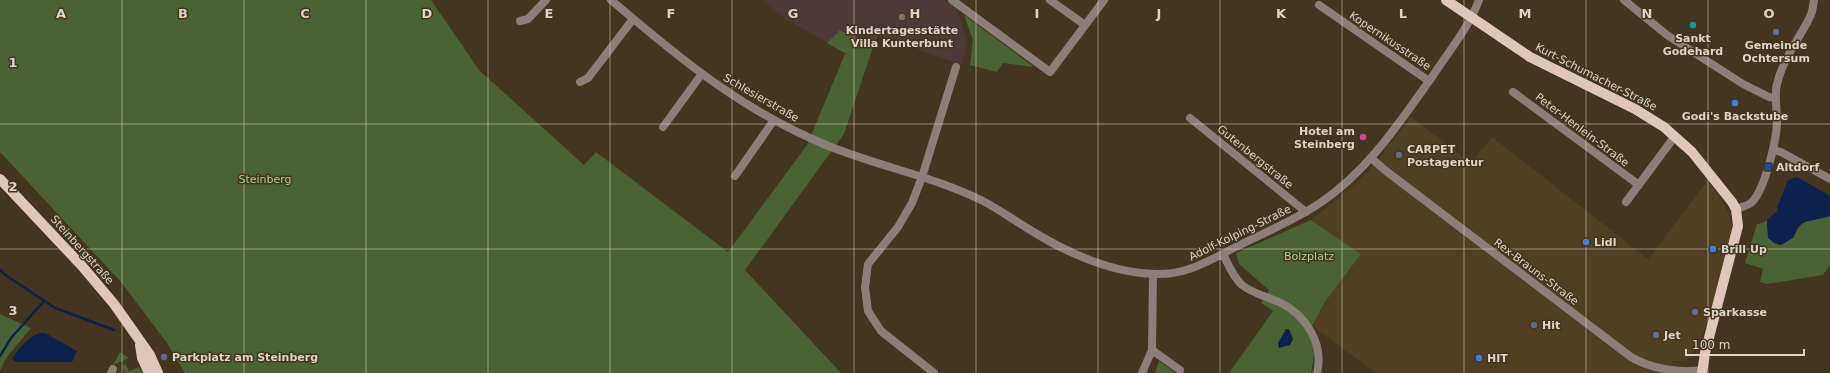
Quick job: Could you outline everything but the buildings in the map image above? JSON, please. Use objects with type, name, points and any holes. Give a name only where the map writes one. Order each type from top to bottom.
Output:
[{"type":"main road","name":"Kurt-Schumacher-Straße","points":[[1446,0],[1530,57],[1635,109],[1652,119],[1675,136],[1692,152],[1736,209]]},
{"type":"main road","name":"Steinbergstraße","points":[[0,179],[82,266],[114,304],[140,343],[150,355],[158,373]]},
{"type":"main road","points":[[1702,372],[1704,353],[1735,242],[1738,226],[1736,209]]},
{"type":"main road","points":[[140,343],[142,358],[149,373]]},
{"type":"street","points":[[520,21],[528,19],[546,0]]},
{"type":"street","name":"Schlesierstraße","points":[[611,0],[702,75],[774,120],[828,146],[922,177]]},
{"type":"street","points":[[952,0],[1050,72],[1104,0]]},
{"type":"street","points":[[1050,0],[1085,25]]},
{"type":"street","name":"Adolf-Kolping-Straße","points":[[922,177],[980,200],[1030,230],[1084,258],[1125,270],[1153,274],[1169,274],[1192,270],[1306,212],[1344,185],[1371,158],[1462,36],[1479,0]]},
{"type":"street","points":[[1624,0],[1667,35],[1704,59],[1743,84],[1769,98],[1776,98]]},
{"type":"street","points":[[1736,209],[1752,203],[1756,197],[1774,150],[1777,121],[1776,98],[1779,76],[1810,16],[1814,0]]},
{"type":"street","name":"Kopernikusstraße","points":[[1319,6],[1429,81]]},
{"type":"street","points":[[580,82],[588,78],[633,19]]},
{"type":"street","points":[[934,373],[881,331],[868,310],[865,287],[868,264],[898,227],[912,203],[922,177],[956,68]]},
{"type":"street","points":[[663,127],[702,75]]},
{"type":"street","name":"Peter-Henlein-Straße","points":[[1513,92],[1639,185]]},
{"type":"street","name":"Gutenbergstraße","points":[[1190,118],[1306,212]]},
{"type":"street","points":[[735,176],[774,120]]},
{"type":"street","points":[[1626,202],[1675,136]]},
{"type":"street","points":[[1774,150],[1781,152],[1830,179]]},
{"type":"street","name":"Rex-Brauns-Straße","points":[[1371,158],[1386,171],[1631,357],[1645,364],[1673,371],[1702,372]]},
{"type":"street","points":[[1223,254],[1232,272],[1242,285],[1282,303],[1307,324],[1317,341],[1320,362],[1317,373]]},
{"type":"street","points":[[1142,373],[1152,350],[1153,274]]},
{"type":"street","points":[[1152,350],[1180,370]]},
{"type":"shaded area","points":[[762,0],[945,0],[956,8],[967,41],[962,65],[877,35],[857,59],[787,20]]},
{"type":"shaded area","points":[[1411,117],[1471,163],[1492,137],[1648,259],[1707,181],[1724,203],[1730,218],[1732,234],[1728,261],[1699,345],[1686,361],[1672,361],[1670,373],[1376,373],[1312,326],[1325,302],[1361,254],[1311,220],[1369,171]]},
{"type":"green space","name":"Steinberg","points":[[0,0],[431,0],[479,70],[584,165],[596,152],[728,252],[807,145],[845,54],[850,56],[827,43],[840,30],[868,45],[877,35],[844,134],[745,270],[841,373],[185,373],[167,343],[121,282],[0,152]]},
{"type":"green space","points":[[964,15],[1034,67],[1003,63],[997,72],[970,65],[973,40]]},
{"type":"green space","points":[[1830,216],[1830,265],[1823,275],[1767,284],[1760,282],[1763,269],[1745,263],[1757,224],[1763,223],[1767,220],[1767,229],[1793,238],[1800,226],[1804,223]]},
{"type":"green space","name":"Bolzplatz","points":[[1311,220],[1361,254],[1325,302],[1312,326],[1314,356],[1311,373],[1229,373],[1273,311],[1261,303],[1269,290],[1239,264],[1236,253]]},
{"type":"green space","points":[[0,314],[31,328],[6,358],[0,371]]},
{"type":"green space","points":[[120,352],[129,358],[113,365]]},
{"type":"green space","points":[[1159,361],[1175,373],[1155,373]]},
{"type":"green space","points":[[125,364],[129,371],[139,367],[142,373],[125,373],[122,366]]},
{"type":"water","points":[[1797,177],[1830,196],[1830,216],[1805,222],[1799,225],[1793,238],[1781,245],[1774,243],[1768,238],[1767,220],[1778,210],[1777,208],[1788,180]]},
{"type":"water","points":[[1286,329],[1289,329],[1293,339],[1290,345],[1279,348],[1278,343]]},
{"type":"water","points":[[39,333],[45,333],[77,351],[72,362],[16,362],[12,359],[24,344]]},
{"type":"waterway","points":[[0,270],[55,308],[114,330]]},
{"type":"waterway","points":[[0,356],[11,338],[44,301]]},
{"type":"place","name":"Kindertagesstätte Villa Kunterbunt","points":[[902,17]]},
{"type":"place","name":"Sankt Godehard","points":[[1693,25]]},
{"type":"place","name":"Gemeinde Ochtersum","points":[[1776,32]]},
{"type":"place","name":"Godi's Backstube","points":[[1735,103]]},
{"type":"place","name":"Hotel am Steinberg","points":[[1363,137]]},
{"type":"place","name":"CARPET Postagentur","points":[[1399,155]]},
{"type":"place","name":"Altdorf","points":[[1768,167]]},
{"type":"place","name":"Lidl","points":[[1586,242]]},
{"type":"place","name":"Brill Up","points":[[1713,249]]},
{"type":"place","name":"Sparkasse","points":[[1695,312]]},
{"type":"place","name":"Hit","points":[[1534,325]]},
{"type":"place","name":"Jet","points":[[1656,335]]},
{"type":"place","name":"Parkplatz am Steinberg","points":[[164,357]]},
{"type":"place","name":"HIT","points":[[1479,358]]}]
